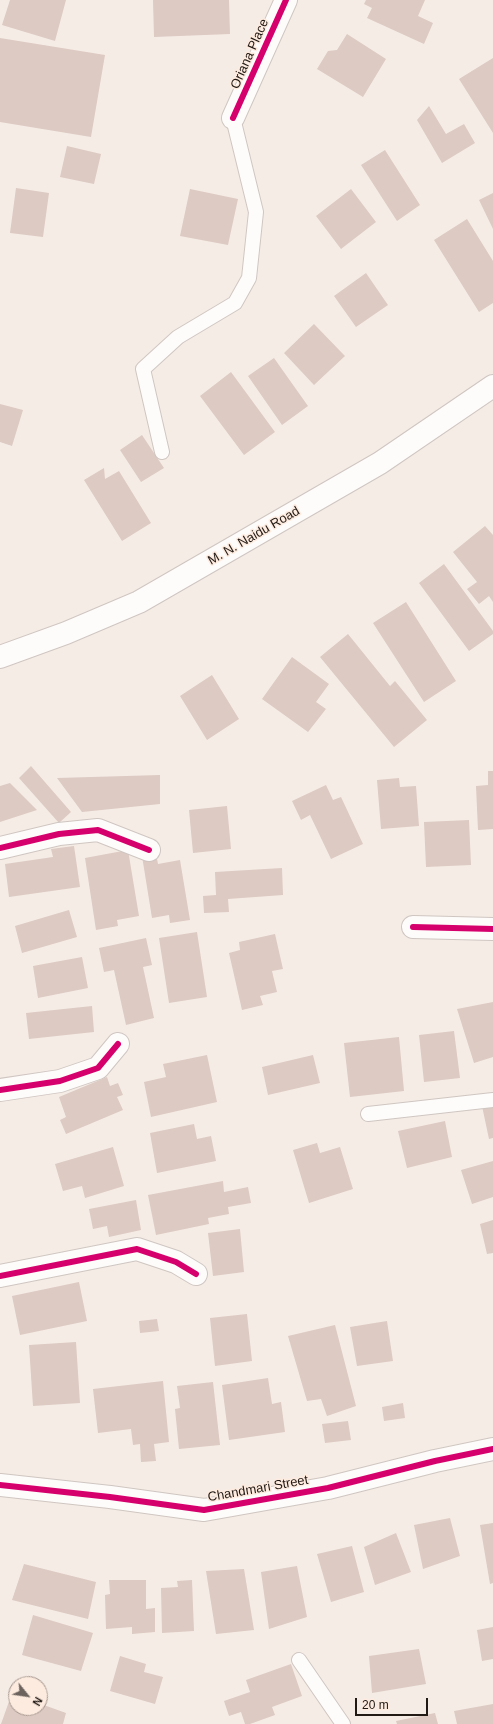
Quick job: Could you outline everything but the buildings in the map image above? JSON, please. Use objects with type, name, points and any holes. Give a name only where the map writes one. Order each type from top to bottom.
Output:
[{"type":"street","name":"Oriana Place","points":[[234,118],[286,0]]},
{"type":"street","name":"M. N. Naidu Road","points":[[0,657],[66,633],[139,602],[380,464],[493,386]]},
{"type":"street","points":[[0,848],[59,834],[98,830],[149,850]]},
{"type":"street","points":[[413,927],[493,929]]},
{"type":"street","points":[[0,1090],[60,1081],[98,1068],[118,1044]]},
{"type":"street","points":[[0,1276],[137,1249],[176,1262],[196,1274]]},
{"type":"street","name":"Chandmari Street","points":[[0,1485],[110,1497],[204,1510],[328,1488],[435,1461],[493,1449]]},
{"type":"lane","points":[[162,452],[143,369],[178,337],[234,303],[249,278],[256,212],[234,118]]},
{"type":"lane","points":[[368,1114],[493,1100]]},
{"type":"lane","points":[[299,1660],[343,1724]]},
{"type":"cycle path","points":[[233,118],[286,0]]},
{"type":"cycle path","points":[[0,848],[59,834],[98,830],[149,850]]},
{"type":"cycle path","points":[[413,927],[493,929]]},
{"type":"cycle path","points":[[0,1090],[60,1081],[98,1068],[118,1044]]},
{"type":"cycle path","points":[[0,1276],[137,1249],[176,1262],[196,1274]]},
{"type":"cycle path","points":[[0,1485],[110,1497],[204,1510],[328,1488],[435,1461],[493,1449]]}]
